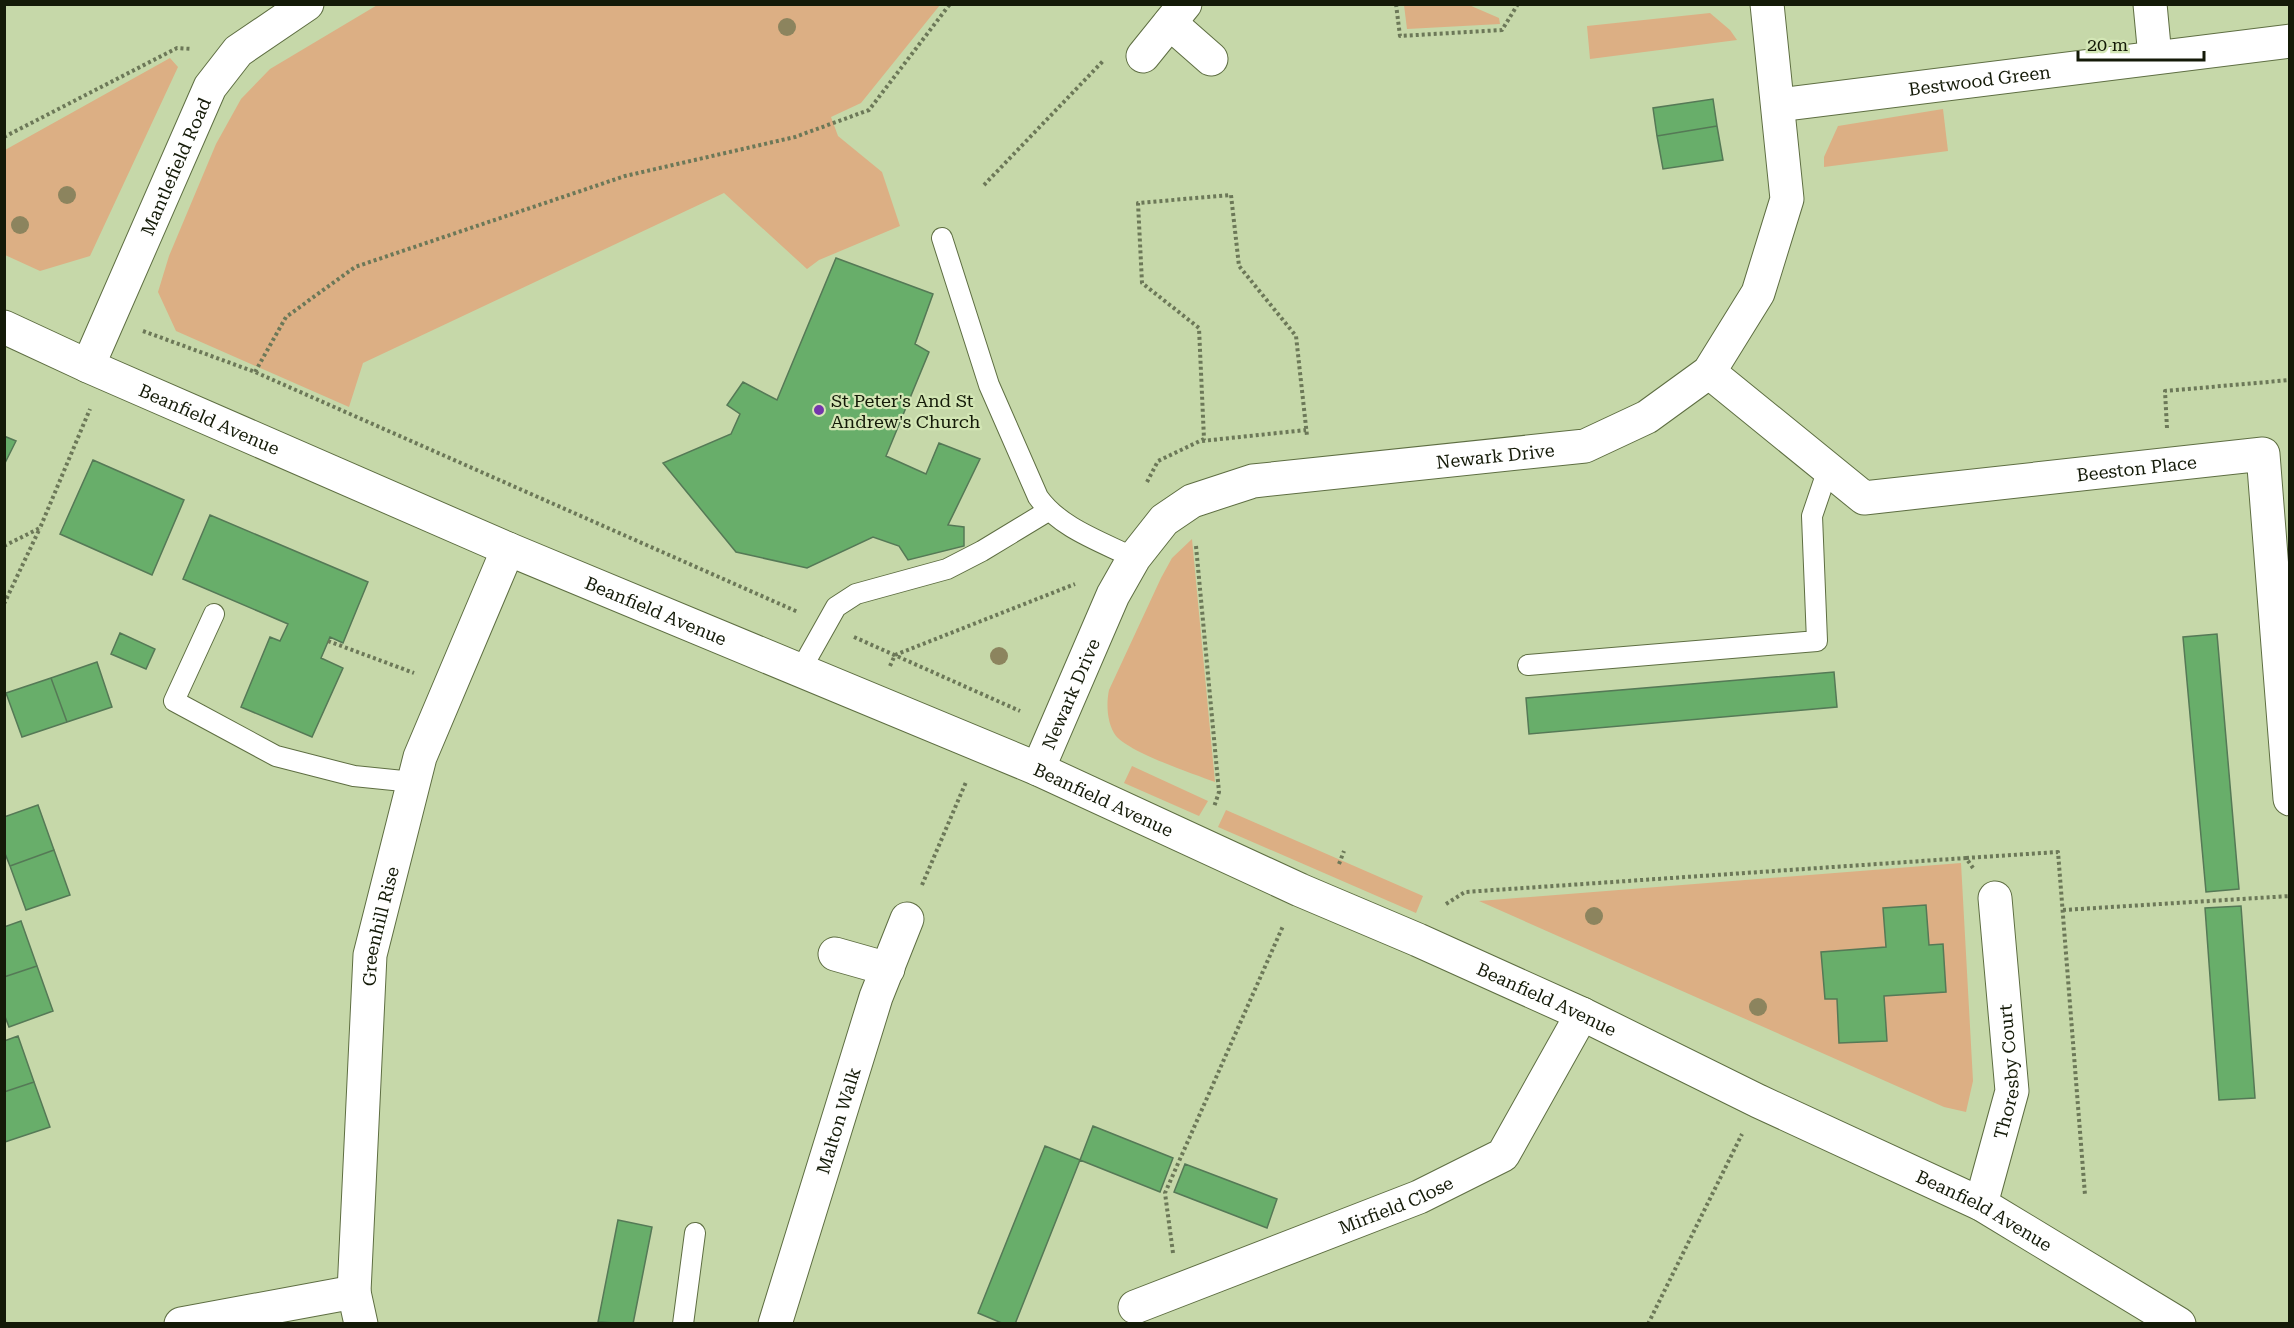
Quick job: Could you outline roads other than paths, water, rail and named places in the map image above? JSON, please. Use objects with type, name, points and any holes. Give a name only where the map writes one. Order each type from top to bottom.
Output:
[{"type":"street","name":"Mantlefield Road","points":[[97,369],[109,319],[210,87],[238,51],[307,4]]},
{"type":"street","name":"Newark Drive","points":[[1038,769],[1113,595],[1134,558],[1164,520],[1192,501],[1253,481],[1585,446],[1647,417],[1709,372],[1758,293],[1787,199],[1767,4]]},
{"type":"street","points":[[2150,4],[2155,57]]},
{"type":"street","points":[[1143,56],[1178,14],[1211,59]]},
{"type":"street","name":"Bestwood Green","points":[[1779,105],[2289,41]]},
{"type":"street","name":"Beanfield Avenue","points":[[4,327],[508,549],[1038,769],[1300,890],[1582,1014],[1758,1101],[1981,1204],[2179,1323]]},
{"type":"street","name":"Beeston Place","points":[[1709,372],[1864,498],[2276,453],[2289,799]]},
{"type":"street","name":"Greenhill Rise","points":[[358,1308],[370,955],[420,757],[508,549]]},
{"type":"street","name":"Thoresby Court","points":[[1981,1204],[2012,1090],[1995,898]]},
{"type":"street","name":"Malton Walk","points":[[774,1323],[876,997],[907,919]]},
{"type":"street","points":[[835,954],[888,969]]},
{"type":"street","name":"Mirfield Close","points":[[1135,1307],[1419,1197],[1503,1155],[1582,1014]]},
{"type":"street","points":[[181,1323],[358,1308]]},
{"type":"lane","points":[[942,238],[989,385],[1038,497],[1048,511],[1066,524],[1134,558]]},
{"type":"lane","points":[[1528,665],[1817,641],[1812,516],[1828,469]]},
{"type":"lane","points":[[800,671],[824,624],[836,607],[856,594],[947,569],[982,551],[1048,511]]},
{"type":"lane","points":[[214,614],[174,701],[276,756],[354,776],[413,782]]},
{"type":"lane","points":[[683,1323],[695,1233]]},
{"type":"place","name":"St Peter's And St Andrew's Church","points":[[819,410]]}]
